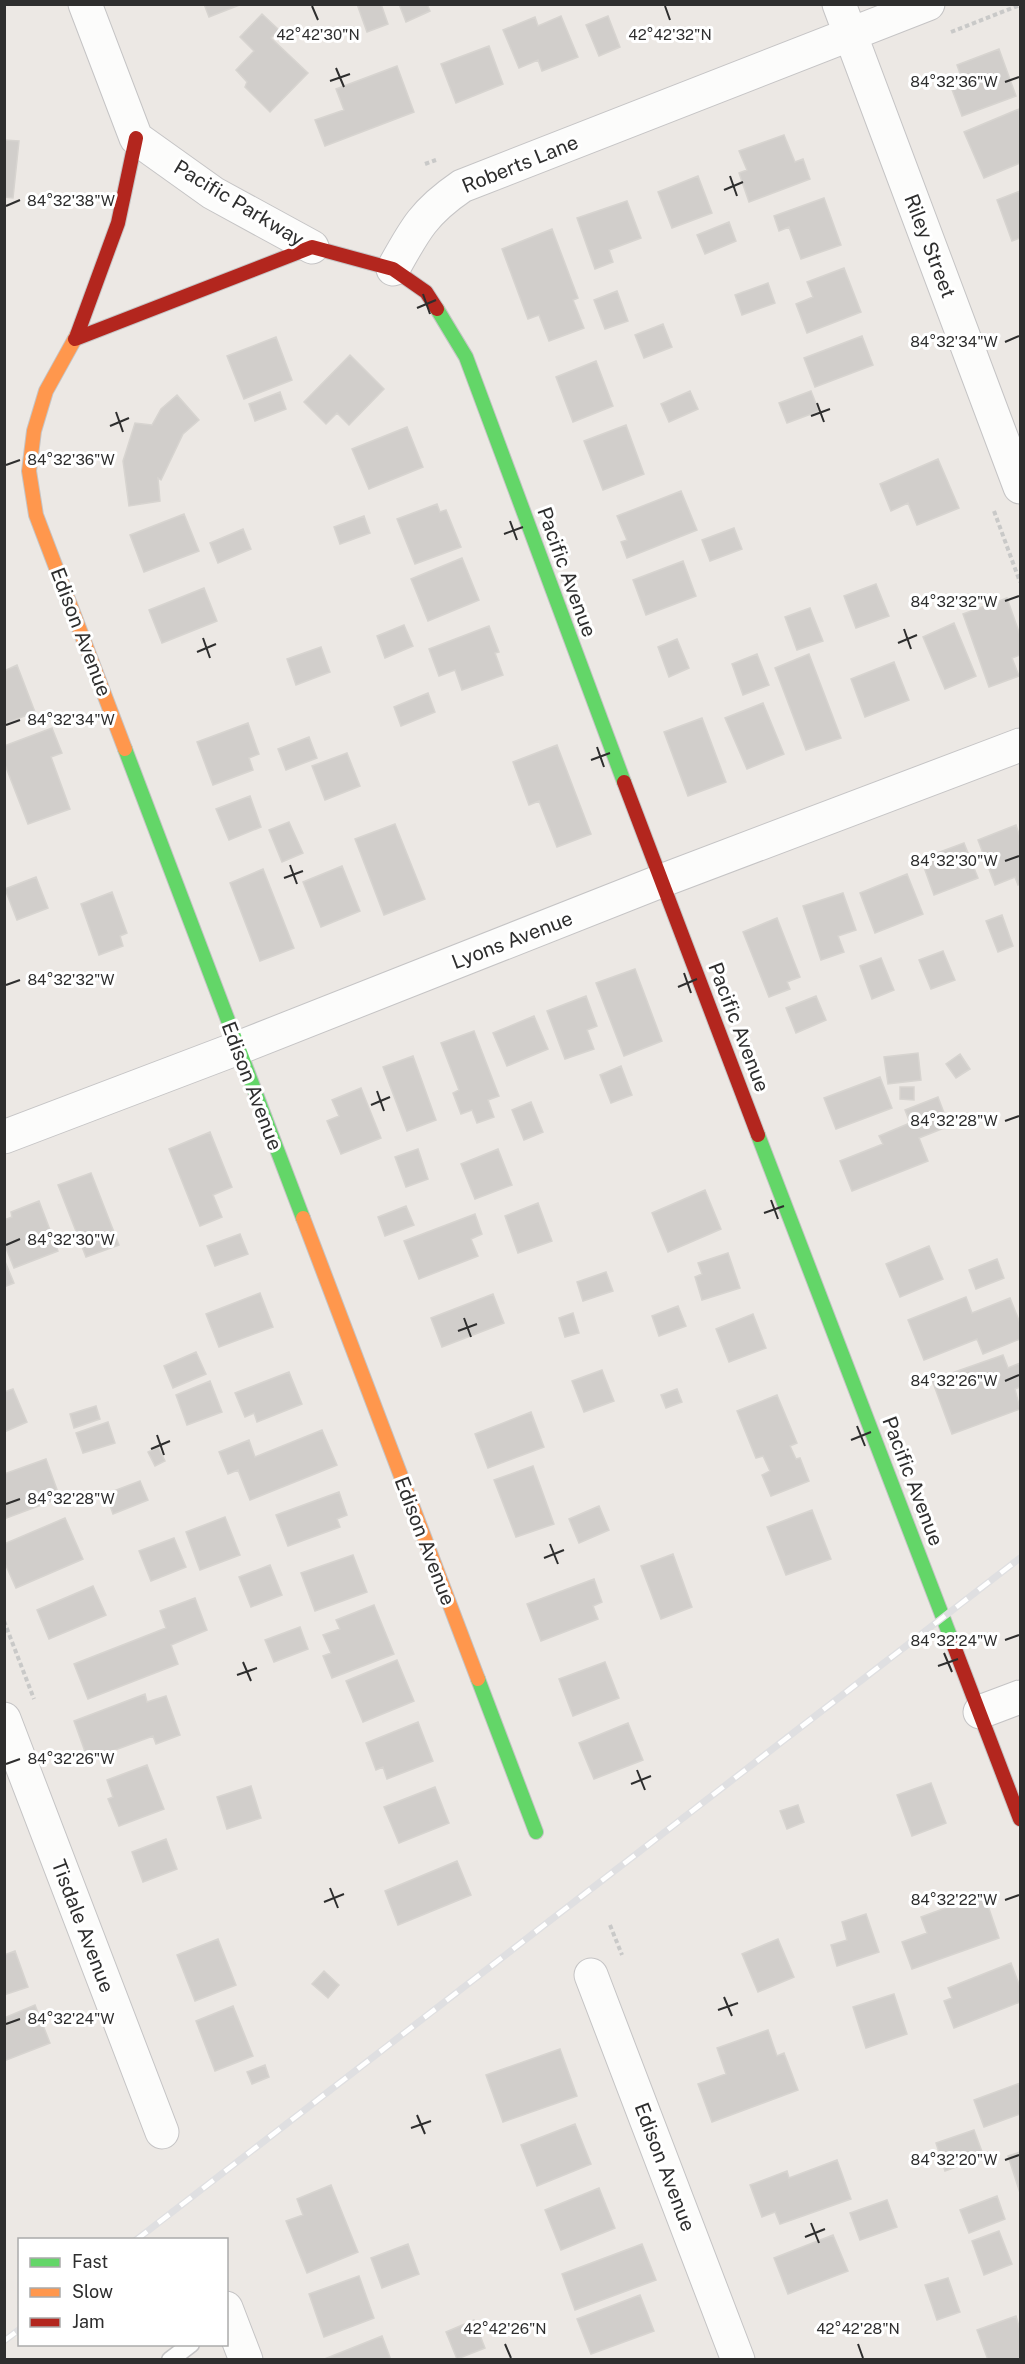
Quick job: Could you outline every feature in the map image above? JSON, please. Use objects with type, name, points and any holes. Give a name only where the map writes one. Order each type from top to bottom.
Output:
[{"type":"street","points":[[75,339],[118,223],[136,138],[85,4]]},
{"type":"street","name":"Riley Street","points":[[839,4],[1020,487]]},
{"type":"street","name":"Roberts Lane","points":[[393,269],[417,226],[440,201],[462,186],[928,4]]},
{"type":"street","name":"Pacific Parkway","points":[[136,138],[213,193],[312,247]]},
{"type":"street","points":[[75,339],[312,247],[393,269]]},
{"type":"street","name":"Pacific Avenue","points":[[393,269],[426,292],[466,357],[661,881],[1020,1819]]},
{"type":"street","name":"Edison Avenue","points":[[75,339],[46,391],[34,431],[29,471],[36,515],[536,1832]]},
{"type":"street","name":"Lyons Avenue","points":[[4,1137],[238,1048],[661,881],[1020,745]]},
{"type":"street","points":[[980,1712],[1020,1697]]},
{"type":"street","name":"Tisdale Avenue","points":[[4,1719],[162,2132]]},
{"type":"street","name":"Edison Avenue","points":[[591,1975],[738,2360]]},
{"type":"street","points":[[228,2314],[246,2360]]},
{"type":"lane","points":[[171,2360],[188,2346]]},
{"type":"path","points":[[947,33],[1020,5]]},
{"type":"path","points":[[991,504],[1020,582]]},
{"type":"building","points":[[204,4],[242,4],[209,17]]},
{"type":"building","points":[[357,4],[381,4],[388,24],[367,32]]},
{"type":"building","points":[[399,4],[427,4],[430,11],[406,22]]},
{"type":"building","points":[[262,14],[279,30],[271,38],[308,73],[270,112],[245,87],[247,82],[236,70],[254,51],[240,37]]},
{"type":"building","points":[[561,16],[578,57],[542,71],[538,60],[519,68],[503,30],[535,17],[538,26]]},
{"type":"building","points":[[608,16],[620,47],[599,56],[586,25]]},
{"type":"building","points":[[489,46],[503,84],[456,103],[441,64]]},
{"type":"building","points":[[999,49],[1016,96],[962,116],[951,87],[963,82],[957,65]]},
{"type":"building","points":[[397,66],[414,112],[325,146],[315,120],[344,110],[336,89]]},
{"type":"building","points":[[1019,109],[1020,163],[984,178],[964,132]]},
{"type":"building","points":[[784,135],[795,162],[803,159],[810,179],[749,202],[739,173],[747,170],[739,151]]},
{"type":"building","points":[[4,140],[19,141],[13,198],[4,197]]},
{"type":"building","points":[[698,176],[712,213],[672,228],[658,192]]},
{"type":"building","points":[[1020,191],[1020,238],[1012,241],[997,200]]},
{"type":"building","points":[[824,198],[841,245],[801,259],[789,227],[779,231],[774,216]]},
{"type":"building","points":[[627,201],[641,238],[609,250],[613,262],[595,269],[577,218]]},
{"type":"building","points":[[729,222],[736,241],[705,254],[697,235]]},
{"type":"building","points":[[552,229],[578,298],[573,300],[584,328],[549,341],[539,315],[528,319],[502,249]]},
{"type":"building","points":[[844,268],[861,312],[807,333],[796,304],[813,297],[807,282]]},
{"type":"building","points":[[768,283],[775,303],[742,315],[735,295]]},
{"type":"building","points":[[617,291],[628,321],[605,329],[594,300]]},
{"type":"building","points":[[663,324],[672,347],[644,358],[635,335]]},
{"type":"building","points":[[862,336],[873,365],[815,387],[804,358]]},
{"type":"building","points":[[276,337],[292,380],[244,399],[227,356]]},
{"type":"building","points":[[350,355],[384,389],[349,425],[337,413],[326,424],[304,402]]},
{"type":"building","points":[[596,361],[613,406],[573,422],[556,377]]},
{"type":"building","points":[[690,391],[698,409],[669,422],[661,404]]},
{"type":"building","points":[[811,391],[819,411],[787,423],[779,403]]},
{"type":"building","points":[[280,392],[286,409],[255,421],[249,404]]},
{"type":"building","points":[[177,395],[199,420],[183,434],[161,480],[158,478],[160,501],[129,506],[123,461],[135,423],[152,425],[161,409]]},
{"type":"building","points":[[626,425],[644,474],[603,490],[584,441]]},
{"type":"building","points":[[407,427],[423,467],[369,489],[352,449]]},
{"type":"building","points":[[938,459],[959,508],[917,525],[908,503],[891,511],[880,484]]},
{"type":"building","points":[[681,491],[697,530],[627,558],[621,542],[627,540],[617,516]]},
{"type":"building","points":[[437,504],[440,512],[446,510],[461,547],[415,564],[397,519]]},
{"type":"building","points":[[184,514],[199,551],[144,572],[130,535]]},
{"type":"building","points":[[364,516],[370,533],[340,544],[334,527]]},
{"type":"building","points":[[734,528],[742,549],[710,561],[702,540]]},
{"type":"building","points":[[243,529],[251,549],[218,563],[210,543]]},
{"type":"building","points":[[462,558],[479,600],[428,621],[411,579]]},
{"type":"building","points":[[683,561],[696,596],[646,615],[633,580]]},
{"type":"building","points":[[876,584],[889,616],[856,628],[844,596]]},
{"type":"building","points":[[204,588],[217,621],[162,643],[149,610]]},
{"type":"building","points":[[1007,598],[1020,635],[1020,655],[1012,658],[1019,676],[989,687],[963,614]]},
{"type":"building","points":[[810,608],[823,641],[797,650],[785,617]]},
{"type":"building","points":[[954,623],[976,676],[945,689],[923,637]]},
{"type":"building","points":[[404,625],[413,646],[385,658],[377,636]]},
{"type":"building","points":[[489,626],[499,652],[495,653],[503,675],[462,690],[455,670],[439,676],[429,649]]},
{"type":"building","points":[[677,639],[689,668],[669,677],[658,647]]},
{"type":"building","points":[[321,647],[330,672],[296,685],[287,659]]},
{"type":"building","points":[[757,654],[769,685],[743,695],[732,664]]},
{"type":"building","points":[[809,654],[841,738],[806,750],[775,668]]},
{"type":"building","points":[[894,662],[909,700],[865,717],[851,679]]},
{"type":"building","points":[[17,665],[35,712],[4,724],[4,671]]},
{"type":"building","points":[[428,693],[435,712],[401,726],[394,707]]},
{"type":"building","points":[[763,703],[784,754],[747,769],[725,718]]},
{"type":"building","points":[[702,718],[726,782],[688,796],[664,732]]},
{"type":"building","points":[[248,723],[259,754],[249,758],[253,770],[213,785],[197,742]]},
{"type":"building","points":[[52,728],[62,753],[51,757],[70,809],[28,824],[4,762],[4,746]]},
{"type":"building","points":[[309,737],[317,758],[286,770],[278,749]]},
{"type":"building","points":[[557,745],[591,834],[557,847],[539,801],[529,805],[513,762]]},
{"type":"building","points":[[347,753],[360,786],[325,800],[312,766]]},
{"type":"building","points":[[250,796],[261,827],[229,840],[216,809]]},
{"type":"building","points":[[289,822],[303,853],[282,862],[269,830]]},
{"type":"building","points":[[395,824],[425,899],[384,915],[355,839]]},
{"type":"building","points":[[1016,825],[1020,837],[1020,884],[1018,885],[1015,877],[995,885],[978,840]]},
{"type":"building","points":[[964,843],[978,878],[934,895],[921,859]]},
{"type":"building","points":[[342,866],[360,911],[321,927],[303,882]]},
{"type":"building","points":[[263,869],[294,948],[260,961],[230,883]]},
{"type":"building","points":[[907,874],[923,914],[875,933],[860,893]]},
{"type":"building","points":[[36,877],[48,908],[17,920],[5,889]]},
{"type":"building","points":[[112,892],[127,933],[120,936],[123,946],[99,955],[81,904]]},
{"type":"building","points":[[843,893],[856,930],[838,936],[844,952],[821,960],[803,906]]},
{"type":"building","points":[[1002,915],[1013,946],[998,952],[986,921]]},
{"type":"building","points":[[777,918],[800,977],[787,982],[790,989],[769,997],[743,932]]},
{"type":"building","points":[[943,951],[955,980],[931,989],[919,960]]},
{"type":"building","points":[[881,958],[894,990],[872,999],[860,966]]},
{"type":"building","points":[[635,969],[662,1041],[624,1056],[596,983]]},
{"type":"building","points":[[586,996],[597,1026],[587,1030],[594,1049],[565,1059],[547,1011]]},
{"type":"building","points":[[816,996],[826,1020],[796,1033],[786,1008]]},
{"type":"building","points":[[534,1016],[548,1049],[507,1066],[493,1033]]},
{"type":"building","points":[[474,1031],[499,1096],[488,1100],[494,1117],[477,1123],[472,1110],[461,1114],[453,1093],[459,1090],[441,1043]]},
{"type":"building","points":[[918,1053],[921,1080],[888,1084],[884,1057]]},
{"type":"building","points":[[960,1054],[970,1069],[956,1078],[946,1064]]},
{"type":"building","points":[[413,1056],[436,1120],[407,1131],[383,1067]]},
{"type":"building","points":[[621,1066],[632,1095],[611,1103],[600,1075]]},
{"type":"building","points":[[880,1077],[892,1108],[836,1129],[824,1098]]},
{"type":"building","points":[[900,1087],[914,1087],[914,1100],[900,1099]]},
{"type":"building","points":[[361,1088],[381,1138],[341,1154],[327,1121],[339,1116],[332,1100]]},
{"type":"building","points":[[938,1097],[949,1126],[919,1138],[928,1161],[852,1191],[840,1161],[883,1144],[879,1136],[910,1123],[905,1110]]},
{"type":"building","points":[[531,1102],[543,1132],[524,1140],[512,1110]]},
{"type":"building","points":[[210,1132],[232,1187],[213,1195],[222,1217],[200,1226],[169,1149]]},
{"type":"building","points":[[418,1149],[428,1179],[406,1187],[395,1157]]},
{"type":"building","points":[[498,1149],[512,1185],[475,1199],[461,1164]]},
{"type":"building","points":[[91,1173],[119,1245],[86,1257],[58,1185]]},
{"type":"building","points":[[705,1190],[721,1229],[668,1252],[652,1213]]},
{"type":"building","points":[[39,1201],[58,1251],[14,1268],[4,1243],[4,1220],[12,1217],[11,1212]]},
{"type":"building","points":[[538,1203],[552,1241],[518,1253],[505,1216]]},
{"type":"building","points":[[406,1206],[414,1225],[385,1236],[378,1217]]},
{"type":"building","points":[[475,1214],[482,1234],[471,1239],[478,1256],[419,1279],[404,1241]]},
{"type":"building","points":[[240,1234],[248,1254],[215,1266],[207,1246]]},
{"type":"building","points":[[929,1246],[943,1279],[900,1297],[886,1264]]},
{"type":"building","points":[[728,1253],[740,1288],[702,1300],[695,1277],[702,1274],[698,1263]]},
{"type":"building","points":[[4,1259],[14,1283],[4,1287]]},
{"type":"building","points":[[997,1259],[1004,1278],[976,1289],[969,1270]]},
{"type":"building","points":[[606,1272],[613,1291],[583,1301],[577,1282]]},
{"type":"building","points":[[260,1293],[273,1327],[219,1347],[206,1314]]},
{"type":"building","points":[[493,1294],[504,1323],[442,1347],[431,1318]]},
{"type":"building","points":[[966,1297],[972,1313],[1010,1298],[1020,1323],[1020,1339],[983,1354],[977,1339],[924,1360],[908,1320]]},
{"type":"building","points":[[678,1306],[686,1326],[659,1336],[652,1316]]},
{"type":"building","points":[[573,1313],[579,1333],[565,1337],[559,1318]]},
{"type":"building","points":[[753,1314],[766,1348],[729,1362],[716,1329]]},
{"type":"building","points":[[196,1352],[206,1374],[173,1388],[164,1366]]},
{"type":"building","points":[[1003,1355],[1008,1368],[1020,1363],[1020,1387],[1015,1389],[1020,1409],[952,1434],[932,1380]]},
{"type":"building","points":[[602,1370],[614,1401],[584,1412],[572,1381]]},
{"type":"building","points":[[289,1372],[302,1404],[257,1422],[254,1413],[245,1417],[235,1393]]},
{"type":"building","points":[[210,1381],[222,1412],[187,1425],[176,1395]]},
{"type":"building","points":[[13,1389],[27,1422],[4,1432],[4,1392]]},
{"type":"building","points":[[677,1389],[682,1402],[666,1408],[661,1395]]},
{"type":"building","points":[[777,1395],[797,1443],[790,1446],[796,1459],[800,1458],[809,1481],[771,1496],[762,1475],[770,1471],[763,1456],[756,1458],[737,1411]]},
{"type":"building","points":[[96,1406],[100,1419],[74,1428],[70,1414]]},
{"type":"building","points":[[531,1412],[544,1447],[488,1468],[475,1434]]},
{"type":"building","points":[[108,1422],[115,1443],[83,1453],[76,1433]]},
{"type":"building","points":[[322,1430],[337,1465],[250,1500],[238,1470],[228,1474],[219,1452],[249,1440],[255,1457]]},
{"type":"building","points":[[158,1447],[165,1461],[155,1466],[148,1452]]},
{"type":"building","points":[[46,1459],[60,1498],[4,1519],[4,1474]]},
{"type":"building","points":[[533,1466],[554,1524],[516,1537],[494,1480]]},
{"type":"building","points":[[140,1481],[148,1500],[113,1514],[106,1494]]},
{"type":"building","points":[[339,1492],[347,1515],[337,1519],[340,1527],[288,1546],[276,1515]]},
{"type":"building","points":[[599,1506],[609,1530],[579,1543],[569,1519]]},
{"type":"building","points":[[812,1510],[831,1559],[786,1575],[767,1527]]},
{"type":"building","points":[[225,1517],[240,1555],[200,1570],[186,1532]]},
{"type":"building","points":[[65,1518],[83,1559],[16,1588],[4,1561],[4,1544]]},
{"type":"building","points":[[174,1538],[186,1567],[151,1581],[139,1551]]},
{"type":"building","points":[[673,1554],[692,1607],[661,1619],[641,1566]]},
{"type":"building","points":[[353,1555],[367,1592],[315,1611],[301,1573]]},
{"type":"building","points":[[270,1565],[282,1595],[251,1607],[239,1577]]},
{"type":"building","points":[[594,1579],[602,1602],[593,1606],[598,1619],[541,1641],[527,1604]]},
{"type":"building","points":[[93,1586],[106,1615],[49,1639],[37,1610]]},
{"type":"building","points":[[195,1598],[207,1630],[171,1645],[178,1664],[88,1699],[74,1664],[166,1628],[160,1611]]},
{"type":"building","points":[[374,1605],[394,1654],[332,1678],[323,1656],[331,1653],[323,1635],[340,1629],[336,1620]]},
{"type":"building","points":[[300,1627],[308,1649],[274,1662],[265,1640]]},
{"type":"building","points":[[397,1660],[414,1701],[363,1722],[346,1681]]},
{"type":"building","points":[[605,1662],[619,1698],[573,1716],[559,1679]]},
{"type":"building","points":[[145,1694],[147,1702],[166,1696],[180,1735],[156,1744],[153,1736],[88,1760],[74,1721]]},
{"type":"building","points":[[418,1722],[433,1761],[387,1779],[383,1767],[376,1770],[366,1743]]},
{"type":"building","points":[[628,1723],[643,1760],[594,1779],[579,1743]]},
{"type":"building","points":[[147,1765],[164,1809],[119,1826],[108,1799],[113,1797],[107,1780]]},
{"type":"building","points":[[931,1783],[946,1823],[912,1836],[897,1795]]},
{"type":"building","points":[[251,1786],[261,1818],[227,1829],[217,1797]]},
{"type":"building","points":[[435,1787],[449,1823],[399,1843],[384,1807]]},
{"type":"building","points":[[798,1805],[804,1822],[787,1829],[780,1811]]},
{"type":"building","points":[[166,1839],[177,1869],[143,1882],[132,1852]]},
{"type":"building","points":[[457,1861],[471,1895],[398,1925],[385,1891]]},
{"type":"building","points":[[984,1894],[999,1938],[912,1969],[902,1942],[927,1933],[921,1917]]},
{"type":"building","points":[[866,1914],[879,1952],[837,1966],[831,1945],[847,1940],[842,1922]]},
{"type":"building","points":[[218,1939],[236,1985],[195,2001],[177,1955]]},
{"type":"building","points":[[778,1939],[794,1977],[758,1992],[742,1954]]},
{"type":"building","points":[[15,1951],[28,1987],[4,1995],[4,1955]]},
{"type":"building","points":[[1011,1963],[1020,1987],[1020,2002],[954,2028],[944,2001],[952,1998],[948,1988]]},
{"type":"building","points":[[324,1971],[339,1985],[328,1998],[312,1984]]},
{"type":"building","points":[[894,1994],[907,2034],[866,2048],[853,2007]]},
{"type":"building","points":[[35,2005],[50,2043],[4,2061],[4,2018]]},
{"type":"building","points":[[233,2006],[253,2056],[215,2071],[196,2021]]},
{"type":"building","points":[[768,2030],[777,2056],[784,2053],[798,2090],[712,2122],[698,2084],[726,2074],[717,2048]]},
{"type":"building","points":[[560,2049],[577,2096],[503,2122],[486,2075]]},
{"type":"building","points":[[265,2065],[269,2077],[252,2084],[247,2072]]},
{"type":"building","points":[[1020,2083],[1020,2114],[984,2127],[974,2100]]},
{"type":"building","points":[[575,2124],[591,2164],[537,2186],[521,2145]]},
{"type":"building","points":[[974,2130],[984,2157],[945,2171],[936,2143]]},
{"type":"building","points":[[1020,2152],[1020,2193],[1008,2156]]},
{"type":"building","points":[[837,2160],[851,2199],[780,2224],[775,2212],[762,2217],[750,2185],[787,2171],[789,2178]]},
{"type":"building","points":[[331,2185],[358,2252],[307,2273],[286,2221],[303,2215],[297,2199]]},
{"type":"building","points":[[599,2188],[615,2228],[561,2250],[545,2210]]},
{"type":"building","points":[[997,2196],[1005,2219],[969,2233],[960,2210]]},
{"type":"building","points":[[887,2200],[897,2227],[860,2240],[850,2213]]},
{"type":"building","points":[[999,2231],[1012,2264],[984,2275],[972,2241]]},
{"type":"building","points":[[833,2235],[848,2271],[788,2294],[774,2258]]},
{"type":"building","points":[[408,2244],[419,2274],[382,2288],[371,2258]]},
{"type":"building","points":[[642,2244],[656,2280],[575,2310],[562,2274]]},
{"type":"building","points":[[359,2276],[374,2318],[324,2337],[309,2294]]},
{"type":"building","points":[[948,2278],[960,2312],[937,2320],[925,2285]]},
{"type":"building","points":[[640,2295],[654,2331],[591,2354],[577,2319]]},
{"type":"building","points":[[1016,2316],[1020,2330],[1020,2360],[988,2360],[977,2330]]},
{"type":"building","points":[[474,2320],[485,2348],[457,2359],[446,2332]]},
{"type":"building","points":[[382,2336],[391,2360],[322,2360]]},
{"type":"railway","points":[[139,2238],[1020,1558]]},
{"type":"railway","points":[[4,2341],[18,2330]]},
{"type":"traffic: fast","points":[[437,309],[466,357],[624,782]]},
{"type":"traffic: fast","points":[[125,749],[303,1218]]},
{"type":"traffic: fast","points":[[758,1135],[952,1641]]},
{"type":"traffic: fast","points":[[478,1679],[536,1832]]},
{"type":"traffic: slow","points":[[77,335],[46,391],[34,431],[29,471],[36,515],[125,749]]},
{"type":"traffic: slow","points":[[303,1218],[478,1679]]},
{"type":"traffic: jam","points":[[77,335],[118,223],[136,138]]},
{"type":"traffic: jam","points":[[75,339],[312,247],[393,269],[426,292],[437,309]]},
{"type":"traffic: jam","points":[[624,782],[758,1135]]},
{"type":"traffic: jam","points":[[952,1641],[1020,1819]]}]
